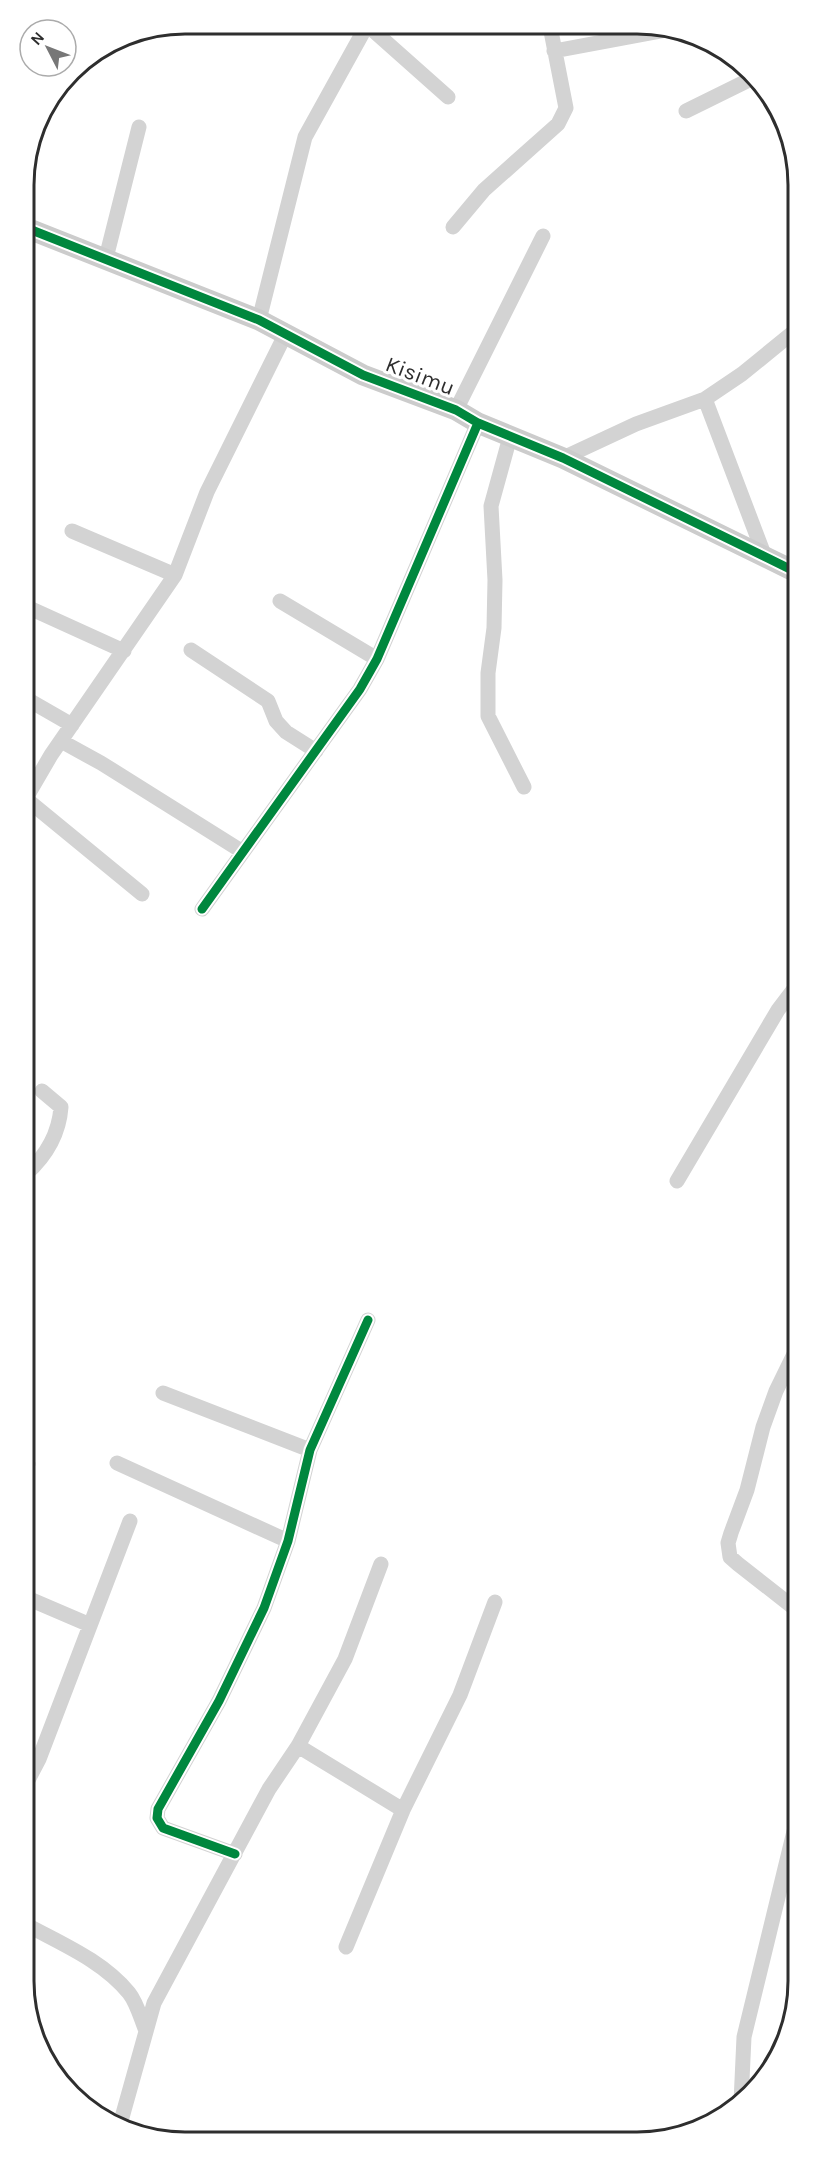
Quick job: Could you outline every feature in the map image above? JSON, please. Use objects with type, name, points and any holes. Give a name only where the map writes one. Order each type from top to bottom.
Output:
[{"type":"street","points":[[259,320],[305,137],[362,34]]},
{"type":"street","points":[[377,34],[448,97]]},
{"type":"street","points":[[453,227],[484,190],[564,116],[566,108],[551,34]]},
{"type":"street","points":[[554,51],[643,34]]},
{"type":"street","points":[[687,111],[746,81]]},
{"type":"street","points":[[106,258],[139,127]]},
{"type":"street","name":"Kisimu","points":[[35,231],[259,320],[363,375],[456,410],[478,423],[563,458],[788,568]]},
{"type":"street","points":[[456,410],[543,236]]},
{"type":"street","points":[[35,784],[61,741],[175,575],[207,492],[286,333]]},
{"type":"street","points":[[563,458],[636,424],[705,399],[742,374],[788,337]]},
{"type":"street","points":[[705,399],[765,557]]},
{"type":"street","points":[[202,909],[360,689],[377,659],[478,423]]},
{"type":"street","points":[[510,437],[491,506],[495,580],[494,628],[488,673],[488,716],[524,787]]},
{"type":"street","points":[[72,531],[175,575]]},
{"type":"street","points":[[280,602],[377,659]]},
{"type":"street","points":[[35,610],[124,651]]},
{"type":"street","points":[[191,650],[268,701],[276,721],[286,732],[316,751]]},
{"type":"street","points":[[35,704],[72,725]]},
{"type":"street","points":[[61,741],[101,763],[243,852]]},
{"type":"street","points":[[35,805],[142,894]]},
{"type":"street","points":[[676,1181],[788,997]]},
{"type":"street","points":[[34,1166],[44,1158],[60,1125],[61,1107],[42,1091]]},
{"type":"street","points":[[234,1854],[163,1828],[157,1818],[158,1809],[219,1701],[264,1608],[288,1541],[310,1450],[368,1320]]},
{"type":"street","points":[[788,1366],[763,1427],[747,1490],[728,1543],[730,1557],[788,1603]]},
{"type":"street","points":[[163,1393],[310,1450]]},
{"type":"street","points":[[117,1463],[288,1541]]},
{"type":"street","points":[[34,1768],[130,1521]]},
{"type":"street","points":[[122,2117],[154,2003],[269,1789],[298,1746],[345,1659],[381,1564]]},
{"type":"street","points":[[34,1601],[90,1625]]},
{"type":"street","points":[[346,1947],[403,1810],[460,1695],[495,1602]]},
{"type":"street","points":[[298,1746],[403,1810]]},
{"type":"street","points":[[742,2089],[744,2037],[788,1856]]},
{"type":"street","points":[[34,1929],[80,1953],[110,1974],[130,1994],[146,2031]]},
{"type":"cycle path","points":[[35,231],[259,320],[363,375],[456,410],[478,423],[563,458],[788,568]]},
{"type":"cycle path","points":[[202,909],[360,689],[377,659],[478,423]]},
{"type":"cycle path","points":[[235,1854],[163,1828],[157,1818],[158,1809],[219,1701],[264,1608],[288,1541],[310,1450],[368,1320]]}]
